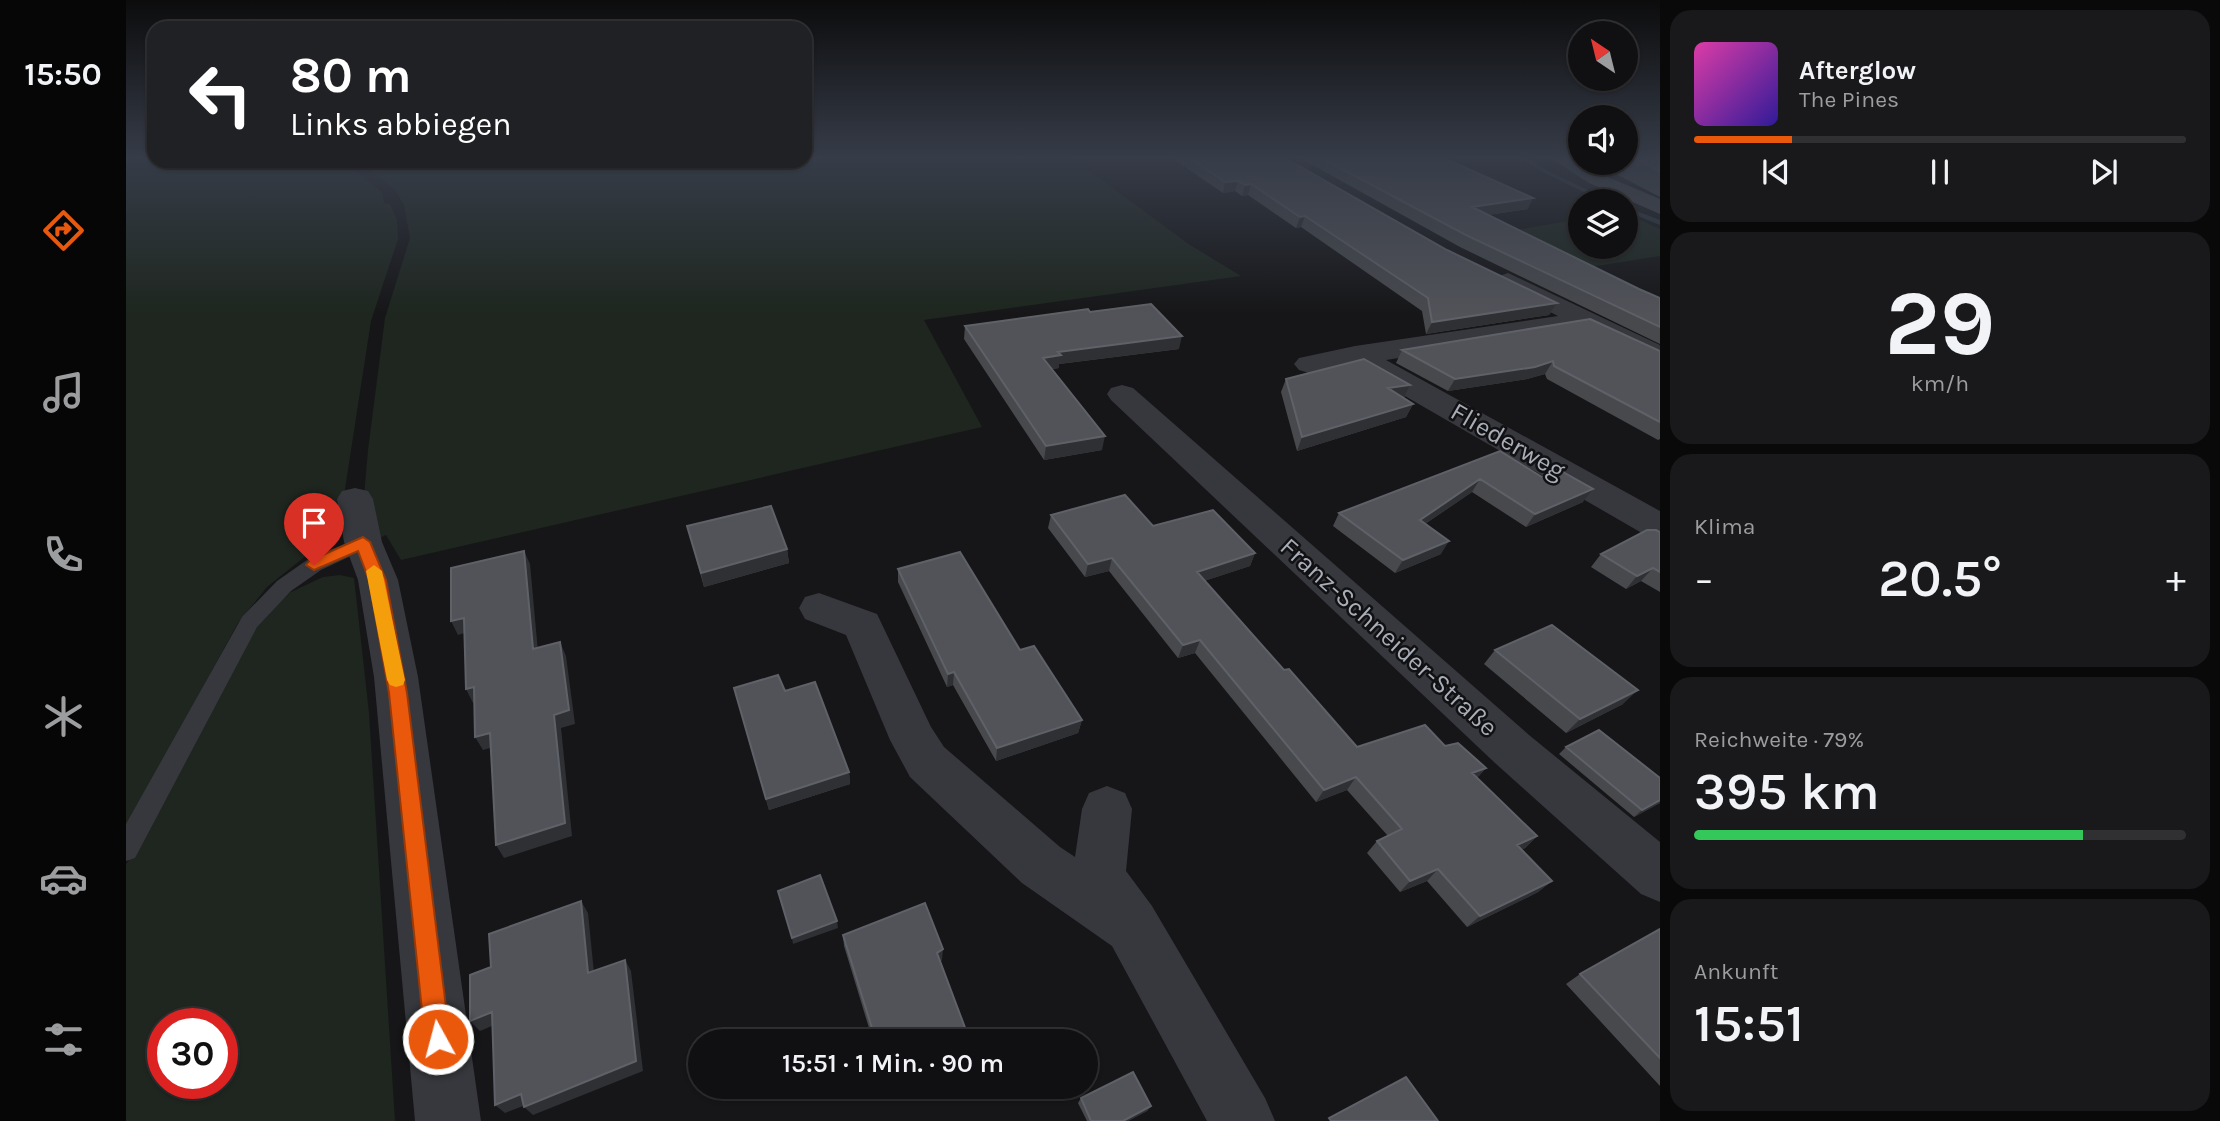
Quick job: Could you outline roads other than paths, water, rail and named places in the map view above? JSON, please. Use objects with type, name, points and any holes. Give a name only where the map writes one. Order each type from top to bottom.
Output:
[{"type":"street","points":[[1483,269],[1660,356]]},
{"type":"street","points":[[1309,364],[1586,320]]},
{"type":"street","name":"Fliederweg","points":[[1355,355],[1660,527]]},
{"type":"street","name":"Franz-Schneider-Straße","points":[[1122,394],[1507,745],[1660,876]]},
{"type":"street","points":[[359,520],[378,580],[396,677],[448,1121]]},
{"type":"street","points":[[819,608],[862,625],[927,762],[1041,865],[1132,926]]},
{"type":"street","points":[[1107,809],[1099,878],[1132,926],[1242,1121]]},
{"type":"lane","points":[[126,849],[249,622],[284,586],[304,572],[359,520]]},
{"type":"waterway","points":[[1638,214],[1660,223]]}]
